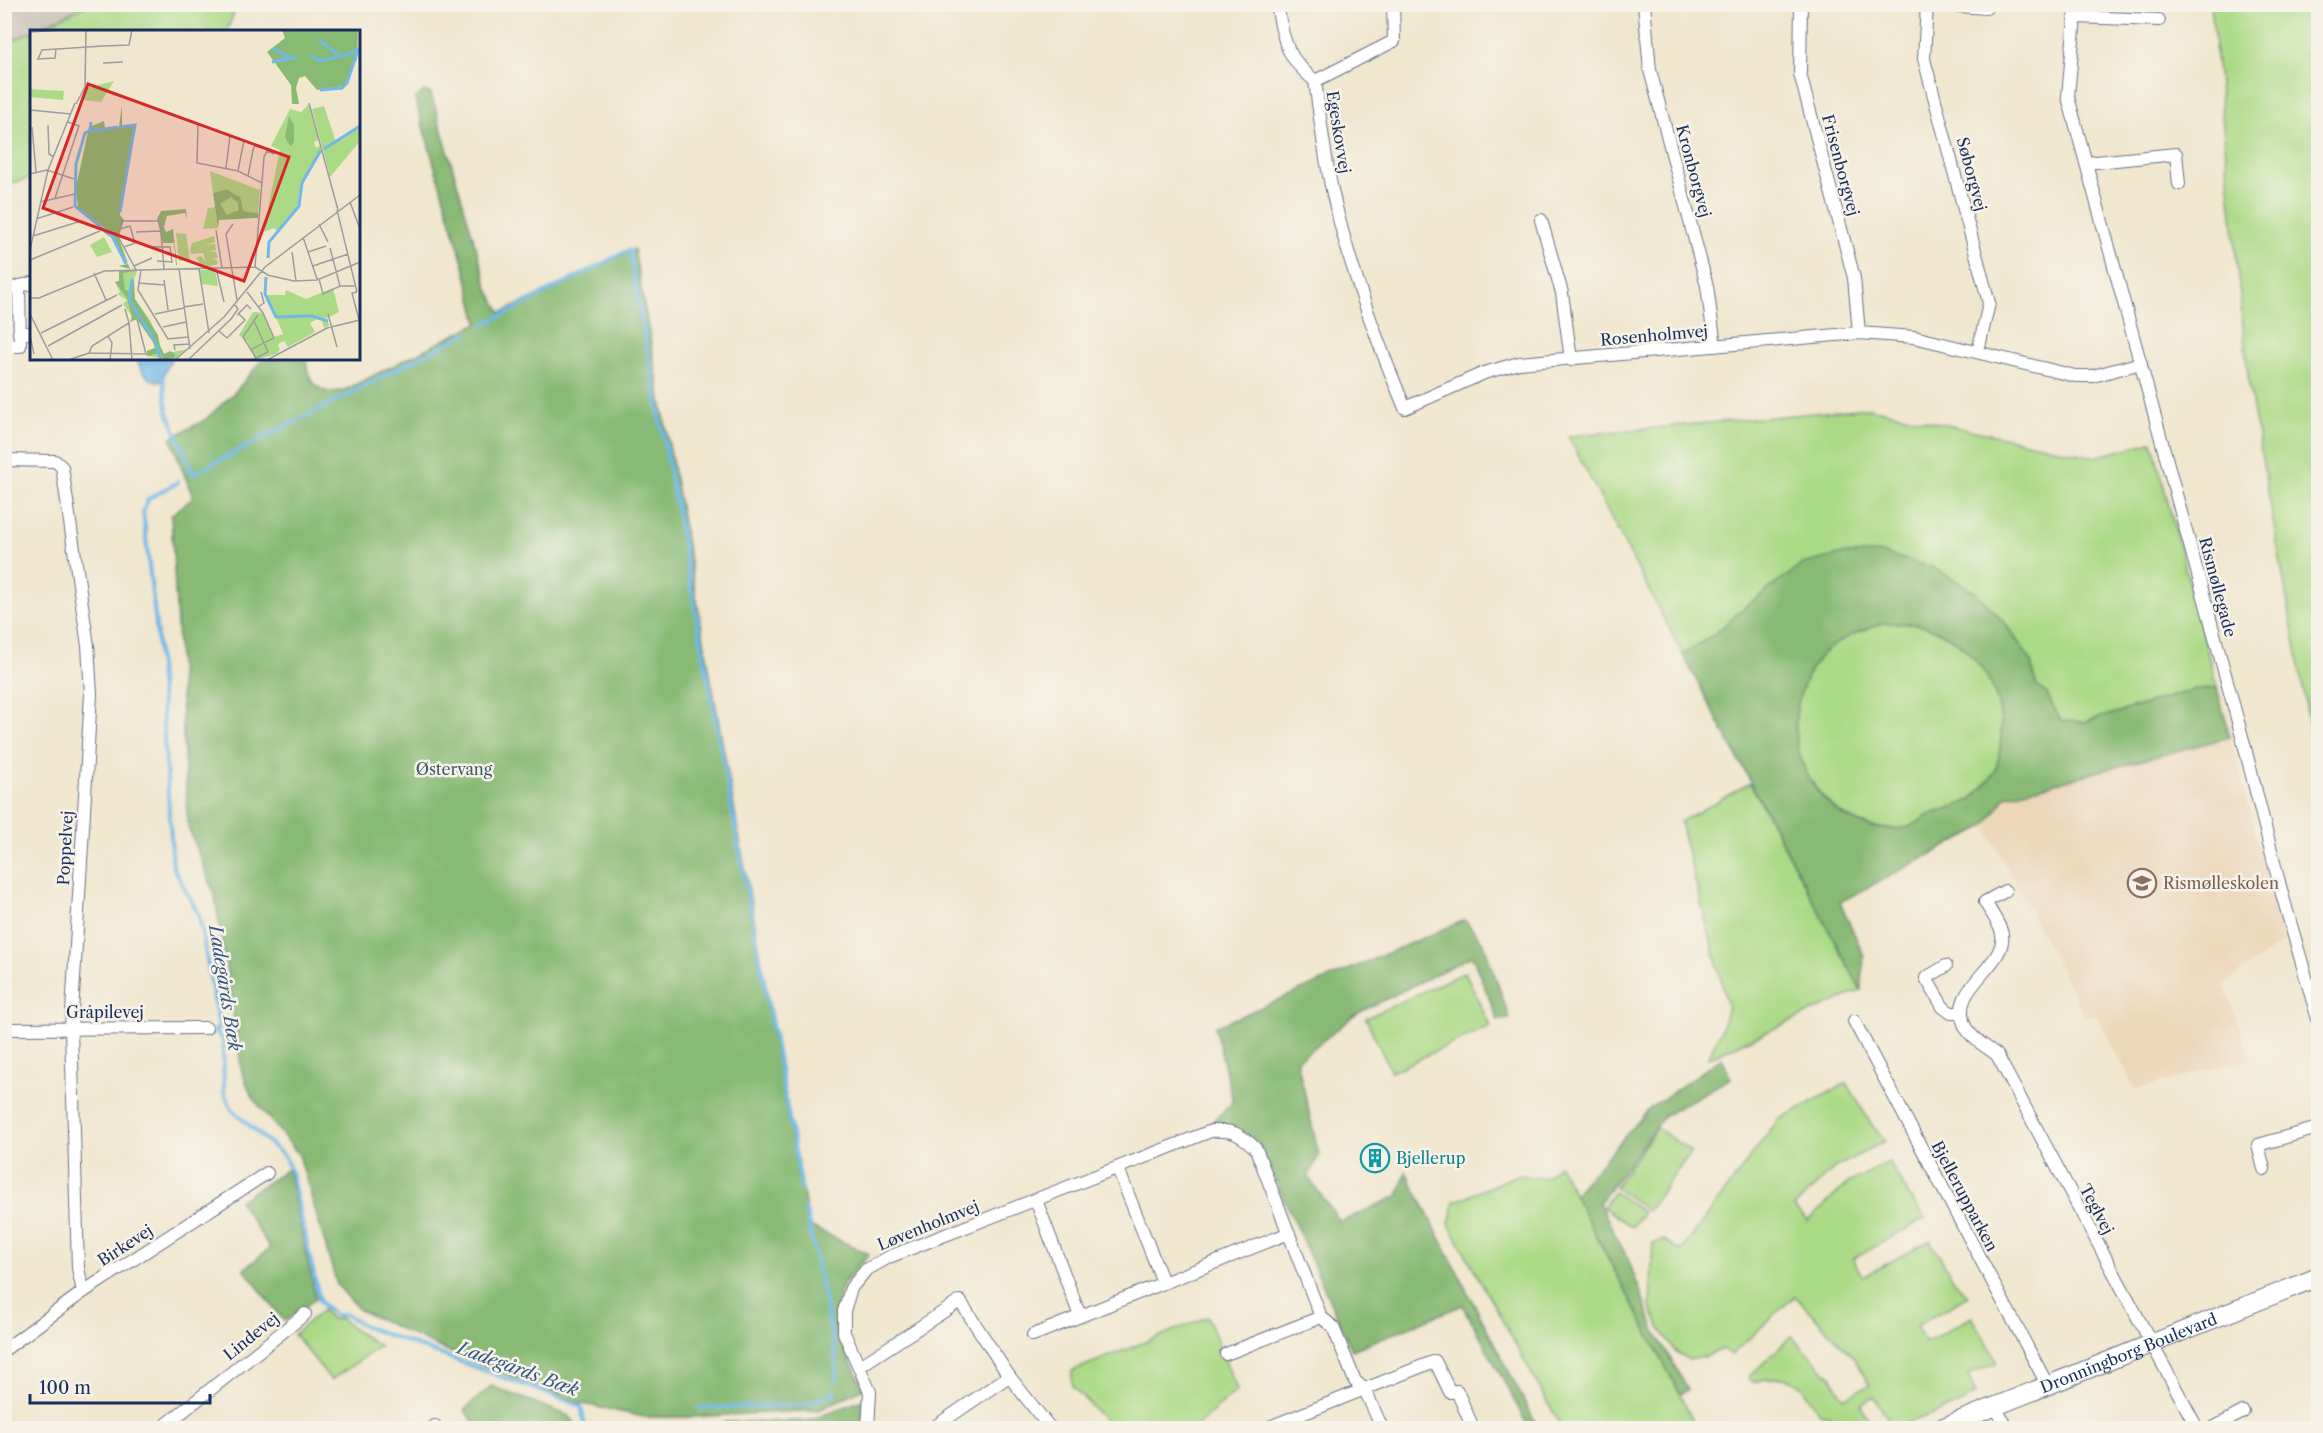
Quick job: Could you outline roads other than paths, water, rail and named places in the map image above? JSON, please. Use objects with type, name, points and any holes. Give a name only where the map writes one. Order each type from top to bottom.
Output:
[{"type":"street","name":"Egeskovvej","points":[[1315,81],[1394,41],[1393,4]]},
{"type":"street","name":"Kronborgvej","points":[[1644,4],[1650,70],[1707,286],[1715,346]]},
{"type":"street","name":"Frisenborgvej","points":[[1801,4],[1800,74],[1854,278],[1859,333]]},
{"type":"street","name":"Søborgvej","points":[[1926,4],[1924,59],[1989,303],[1978,351]]},
{"type":"street","points":[[1932,4],[1986,8]]},
{"type":"street","name":"Egeskovvej","points":[[1278,9],[1282,40],[1301,70],[1315,81],[1331,188]]},
{"type":"street","name":"Rismøllegade","points":[[2159,20],[2075,17],[2068,97],[2244,744],[2282,894],[2319,1019]]},
{"type":"street","points":[[2086,163],[2176,154],[2179,184]]},
{"type":"street","name":"Rosenholmvej","points":[[1331,188],[1349,259],[1371,326],[1405,408],[1484,373],[1519,363],[1859,333],[1914,337],[2075,376],[2093,376],[2141,363]]},
{"type":"street","points":[[1541,220],[1562,293],[1570,360]]},
{"type":"street","points":[[4,290],[25,284],[26,333],[20,346],[4,346]]},
{"type":"street","name":"Poppelvej","points":[[4,460],[55,461],[62,467],[88,646],[91,694],[71,1029],[78,1268],[83,1292]]},
{"type":"street","points":[[1946,966],[1926,978],[1942,1007],[1951,1013],[1962,1013],[1965,996],[2000,950],[2002,934],[1985,902],[2005,891]]},
{"type":"street","name":"Teglvej","points":[[1962,1013],[1966,1027],[1973,1036],[1997,1055],[2197,1428]]},
{"type":"street","name":"Bjellerupparken","points":[[1854,1021],[2048,1386]]},
{"type":"street","name":"Gråpilevej","points":[[4,1029],[206,1028]]},
{"type":"street","points":[[2264,1169],[2258,1145],[2319,1128]]},
{"type":"street","name":"Løvenholmvej","points":[[867,1428],[870,1392],[844,1333],[843,1311],[850,1288],[866,1270],[889,1257],[1211,1131],[1227,1130],[1243,1136],[1256,1149],[1321,1317],[1332,1327],[1355,1381],[1365,1390],[1382,1428]]},
{"type":"street","points":[[1118,1169],[1164,1282]]},
{"type":"street","name":"Birkevej","points":[[4,1350],[83,1292],[267,1173]]},
{"type":"street","points":[[1036,1200],[1080,1316]]},
{"type":"street","points":[[1033,1335],[1289,1233]]},
{"type":"street","name":"Dronningborg Boulevard","points":[[1941,1428],[2319,1277]]},
{"type":"street","points":[[860,1366],[960,1301],[1009,1376],[1050,1428]]},
{"type":"street","name":"Lindevej","points":[[162,1428],[305,1314]]},
{"type":"street","points":[[1226,1354],[1321,1317]]},
{"type":"street","points":[[1268,1428],[1436,1361],[1450,1392],[1457,1391],[1473,1428]]},
{"type":"street","points":[[933,1428],[1009,1376]]},
{"type":"street","points":[[1996,1407],[2006,1428]]},
{"type":"street","points":[[2213,1428],[2243,1412]]},
{"type":"water","points":[[137,360],[171,360],[161,381],[152,380]]},
{"type":"waterway","points":[[483,325],[629,250],[802,1189]]},
{"type":"waterway","points":[[163,378],[167,410],[193,474],[467,333]]},
{"type":"waterway","name":"Ladegårds Bæk","points":[[178,482],[148,499],[143,512],[157,635],[173,867],[199,915],[219,1027],[215,1031],[223,1040],[224,1092],[232,1110],[285,1157],[291,1172],[320,1302],[336,1316],[345,1314],[366,1327],[581,1406],[585,1426],[605,1428]]},
{"type":"waterway","points":[[805,1207],[836,1357],[836,1381]]},
{"type":"waterway","points":[[699,1408],[804,1405],[833,1394],[834,1390]]},
{"type":"place","name":"Rismølleskolen","points":[[2142,883]]},
{"type":"place","name":"Bjellerup","points":[[1375,1158]]},
{"type":"park label","name":"Østervang","points":[[454,769]]}]
